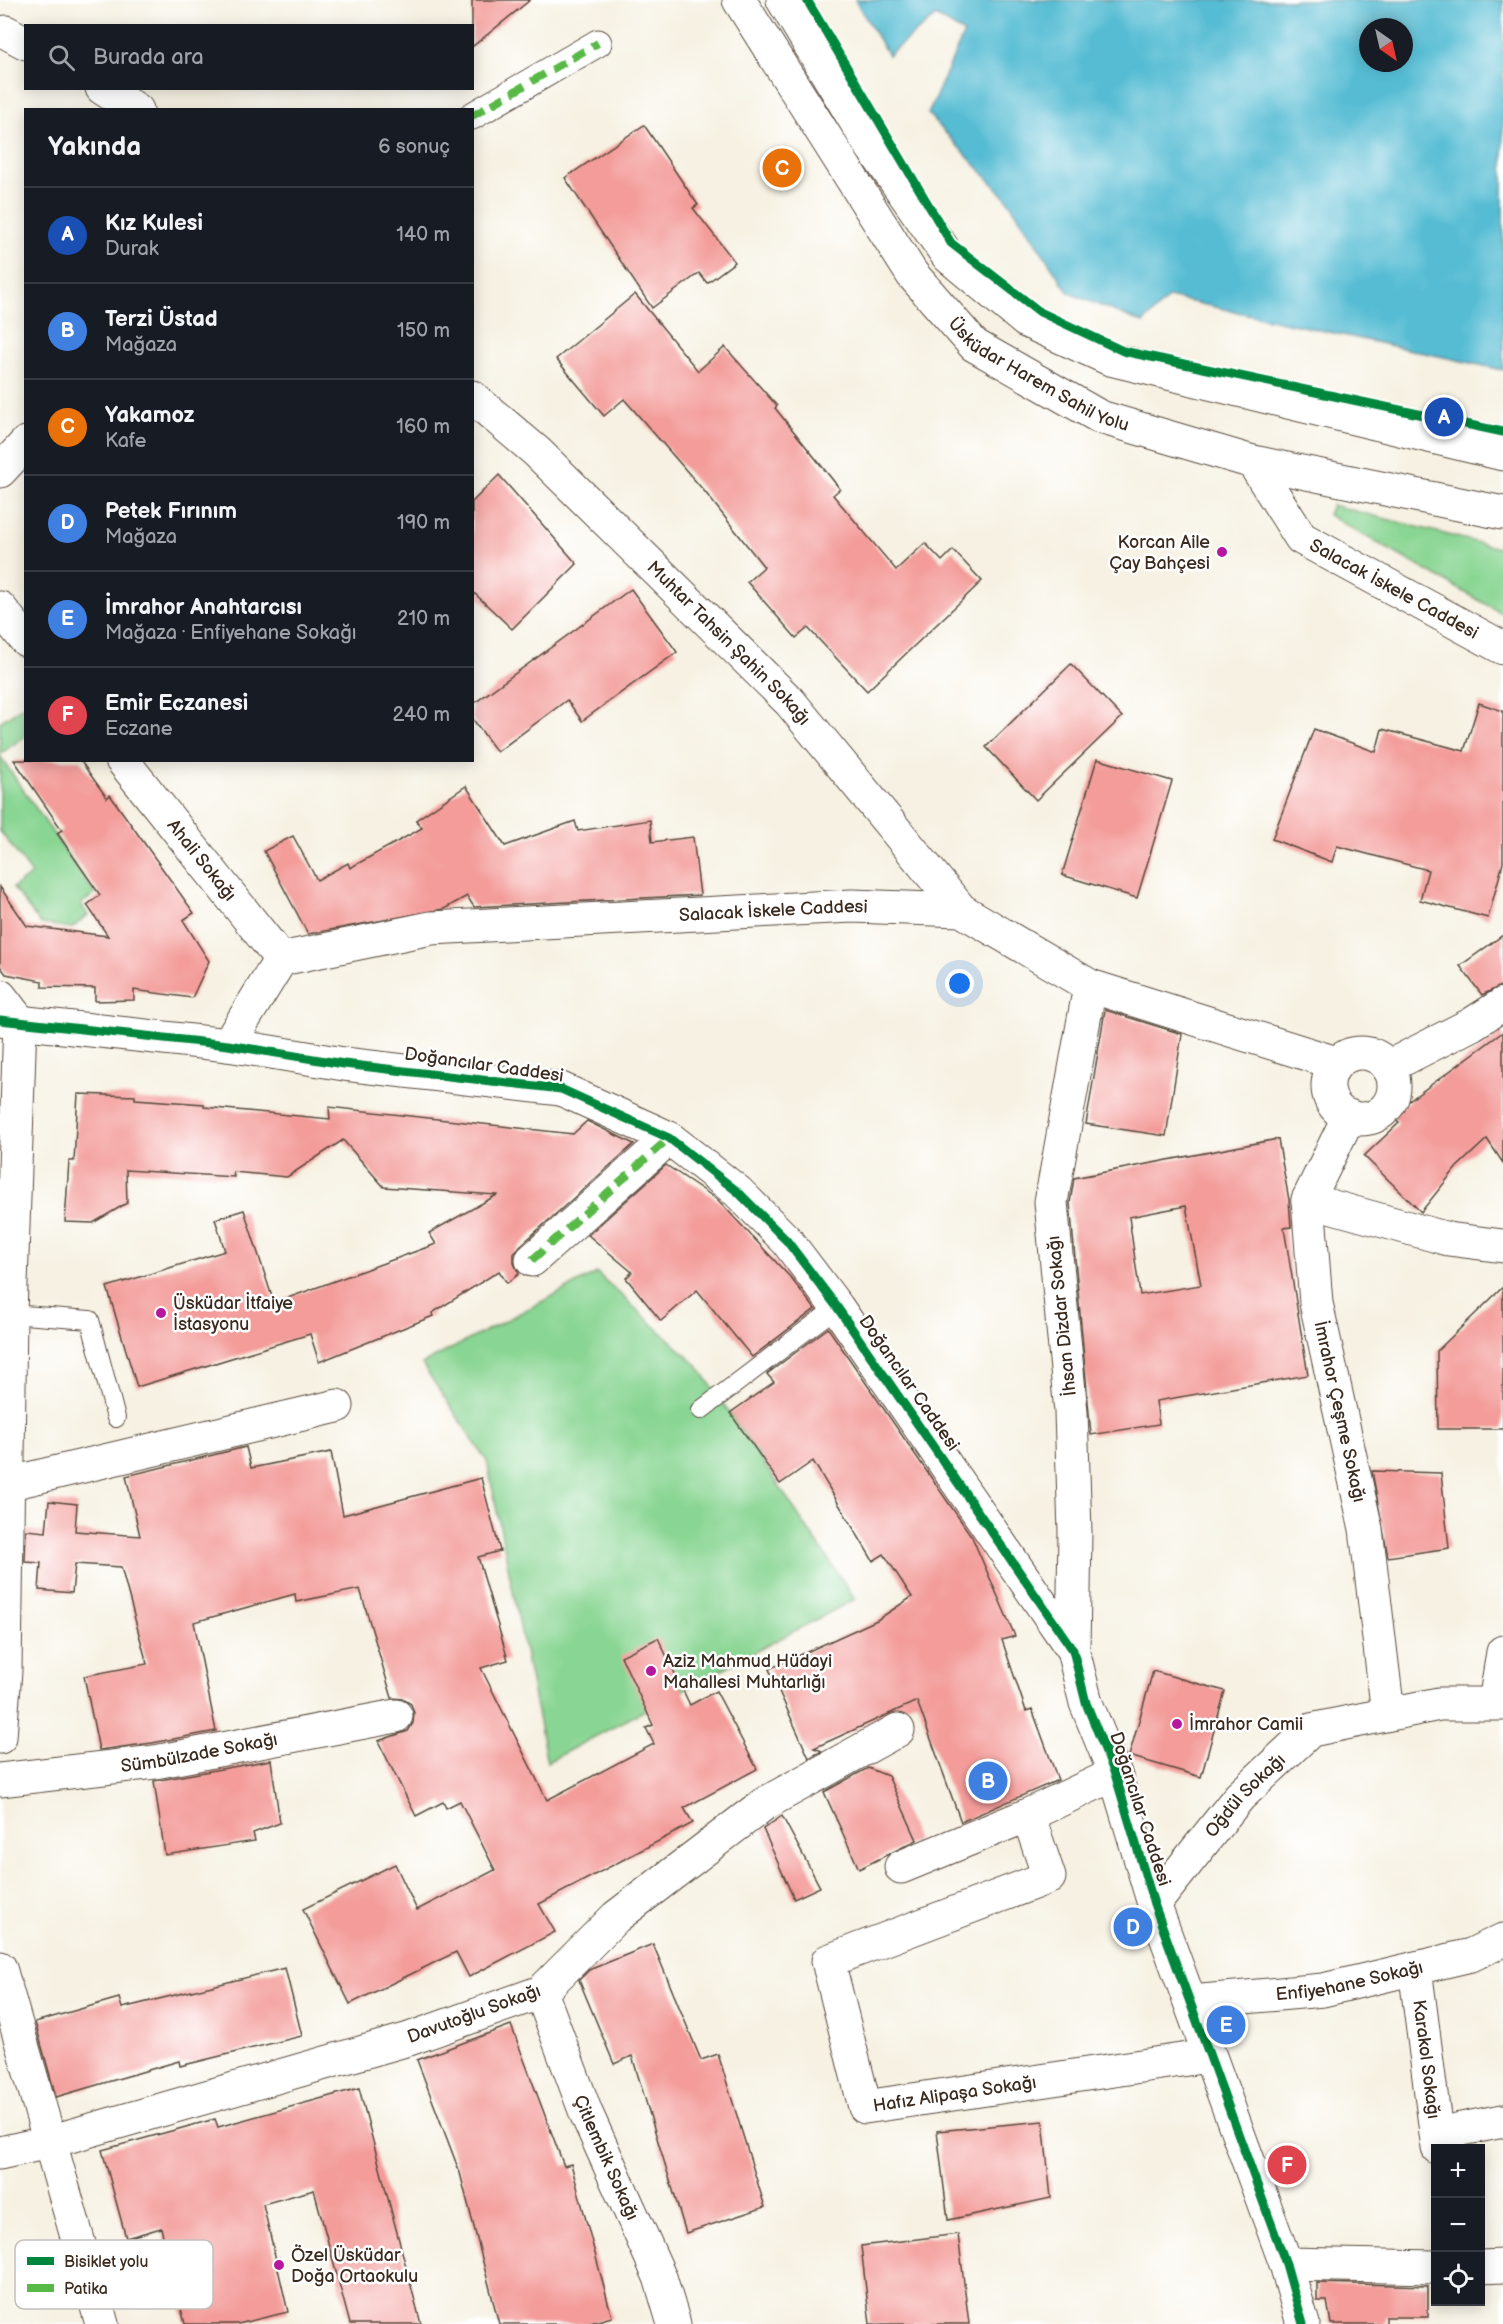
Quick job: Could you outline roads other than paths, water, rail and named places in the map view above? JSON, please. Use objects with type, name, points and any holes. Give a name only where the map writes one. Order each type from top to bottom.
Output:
[{"type":"street","name":"Üsküdar Harem Sahil Yolu","points":[[739,0],[912,274],[974,345],[1100,417],[1253,462],[1503,513]]},
{"type":"street","name":"Üsküdar Harem Sahil Yolu","points":[[783,0],[867,140],[948,256],[1026,321],[1110,359],[1503,454]]},
{"type":"street","points":[[474,115],[598,43]]},
{"type":"street","points":[[105,90],[134,108]]},
{"type":"street","name":"Muhtar Tahsin Şahin Sokağı","points":[[474,399],[537,452],[790,702],[961,910]]},
{"type":"street","points":[[0,471],[24,445]]},
{"type":"street","name":"Salacak İskele Caddesi","points":[[1253,462],[1301,538],[1503,648]]},
{"type":"street","points":[[0,608],[24,638]]},
{"type":"street","name":"Ahali Sokağı","points":[[124,762],[281,959]]},
{"type":"street","name":"Salacak İskele Caddesi","points":[[281,959],[431,928],[852,906],[961,910],[1090,986],[1336,1063]]},
{"type":"street","points":[[228,1045],[281,959]]},
{"type":"street","name":"İhsan Dizdar Sokağı","points":[[1073,1650],[1075,1532],[1071,1412],[1051,1202],[1090,986]]},
{"type":"street","points":[[0,996],[10,1021],[5,1671],[0,1737]]},
{"type":"street","points":[[1388,1067],[1472,1024],[1503,1004]]},
{"type":"street","name":"Doğancılar Caddesi","points":[[10,1021],[228,1045],[344,1064],[561,1089],[669,1138],[746,1200],[787,1241],[837,1307],[1073,1650],[1086,1703],[1115,1774],[1154,1904],[1286,2264],[1303,2324]]},
{"type":"street","points":[[1363,1053],[1373,1054],[1388,1067],[1394,1087],[1387,1107],[1369,1118],[1349,1116],[1332,1103],[1328,1093],[1330,1072],[1344,1057],[1363,1053]]},
{"type":"street","points":[[1349,1116],[1308,1200],[1448,1239],[1503,1246]]},
{"type":"street","points":[[532,1260],[669,1138]]},
{"type":"street","name":"İmrahor Çeşme Sokağı","points":[[1308,1200],[1316,1303],[1366,1529],[1389,1714]]},
{"type":"street","points":[[7,1484],[337,1406]]},
{"type":"street","points":[[1499,1703],[1503,1652]]},
{"type":"street","name":"Oğdül Sokağı","points":[[1154,1904],[1239,1797],[1311,1730],[1440,1704],[1499,1703]]},
{"type":"street","name":"Sümbülzade Sokağı","points":[[0,1780],[155,1762],[396,1716]]},
{"type":"street","name":"Davutoğlu Sokağı","points":[[0,2153],[50,2142],[409,2039],[542,1992],[616,1917],[764,1804],[898,1730]]},
{"type":"street","points":[[901,1867],[1028,1815],[1115,1774]]},
{"type":"street","name":"Hafız Alipaşa Sokağı","points":[[1028,1815],[1049,1877],[828,1961],[865,2107],[1208,2056]]},
{"type":"street","name":"Enfiyehane Sokağı","points":[[1191,2002],[1323,1990],[1471,1955],[1503,1940]]},
{"type":"street","points":[[0,1968],[78,2240]]},
{"type":"street","name":"Karakol Sokağı","points":[[1414,1968],[1437,2141]]},
{"type":"street","name":"Çitlembik Sokağı","points":[[542,1992],[586,2113],[660,2277],[674,2324]]},
{"type":"street","points":[[1437,2141],[1503,2121]]},
{"type":"street","points":[[1286,2264],[1431,2267]]},
{"type":"street","points":[[1485,2266],[1503,2265]]},
{"type":"street","points":[[98,2309],[102,2324]]},
{"type":"lane","points":[[7,1295],[90,1320],[116,1419]]},
{"type":"lane","points":[[701,1410],[837,1307]]},
{"type":"water","points":[[855,0],[1503,0],[1503,370],[1169,297],[1143,323],[1069,293],[1007,199],[928,114],[964,33],[936,16],[888,55]]},
{"type":"place","name":"Yakamoz","points":[[782,168]]},
{"type":"place","name":"Kız Kulesi","points":[[1444,417]]},
{"type":"place","name":"Korcan Aile Çay Bahçesi","points":[[1222,552]]},
{"type":"place","name":"Üsküdar İtfaiye İstasyonu","points":[[161,1313]]},
{"type":"place","name":"Aziz Mahmud Hüdayi Mahallesi Muhtarlığı","points":[[651,1671]]},
{"type":"place","name":"İmrahor Camii","points":[[1177,1724]]},
{"type":"place","name":"Terzi Üstad","points":[[988,1781]]},
{"type":"place","name":"Petek Fırınım","points":[[1133,1927]]},
{"type":"place","name":"İmrahor Anahtarcısı","points":[[1226,2025]]},
{"type":"place","name":"Emir Eczanesi","points":[[1287,2165]]},
{"type":"place","name":"Özel Üsküdar Doğa Ortaokulu","points":[[279,2265]]}]
